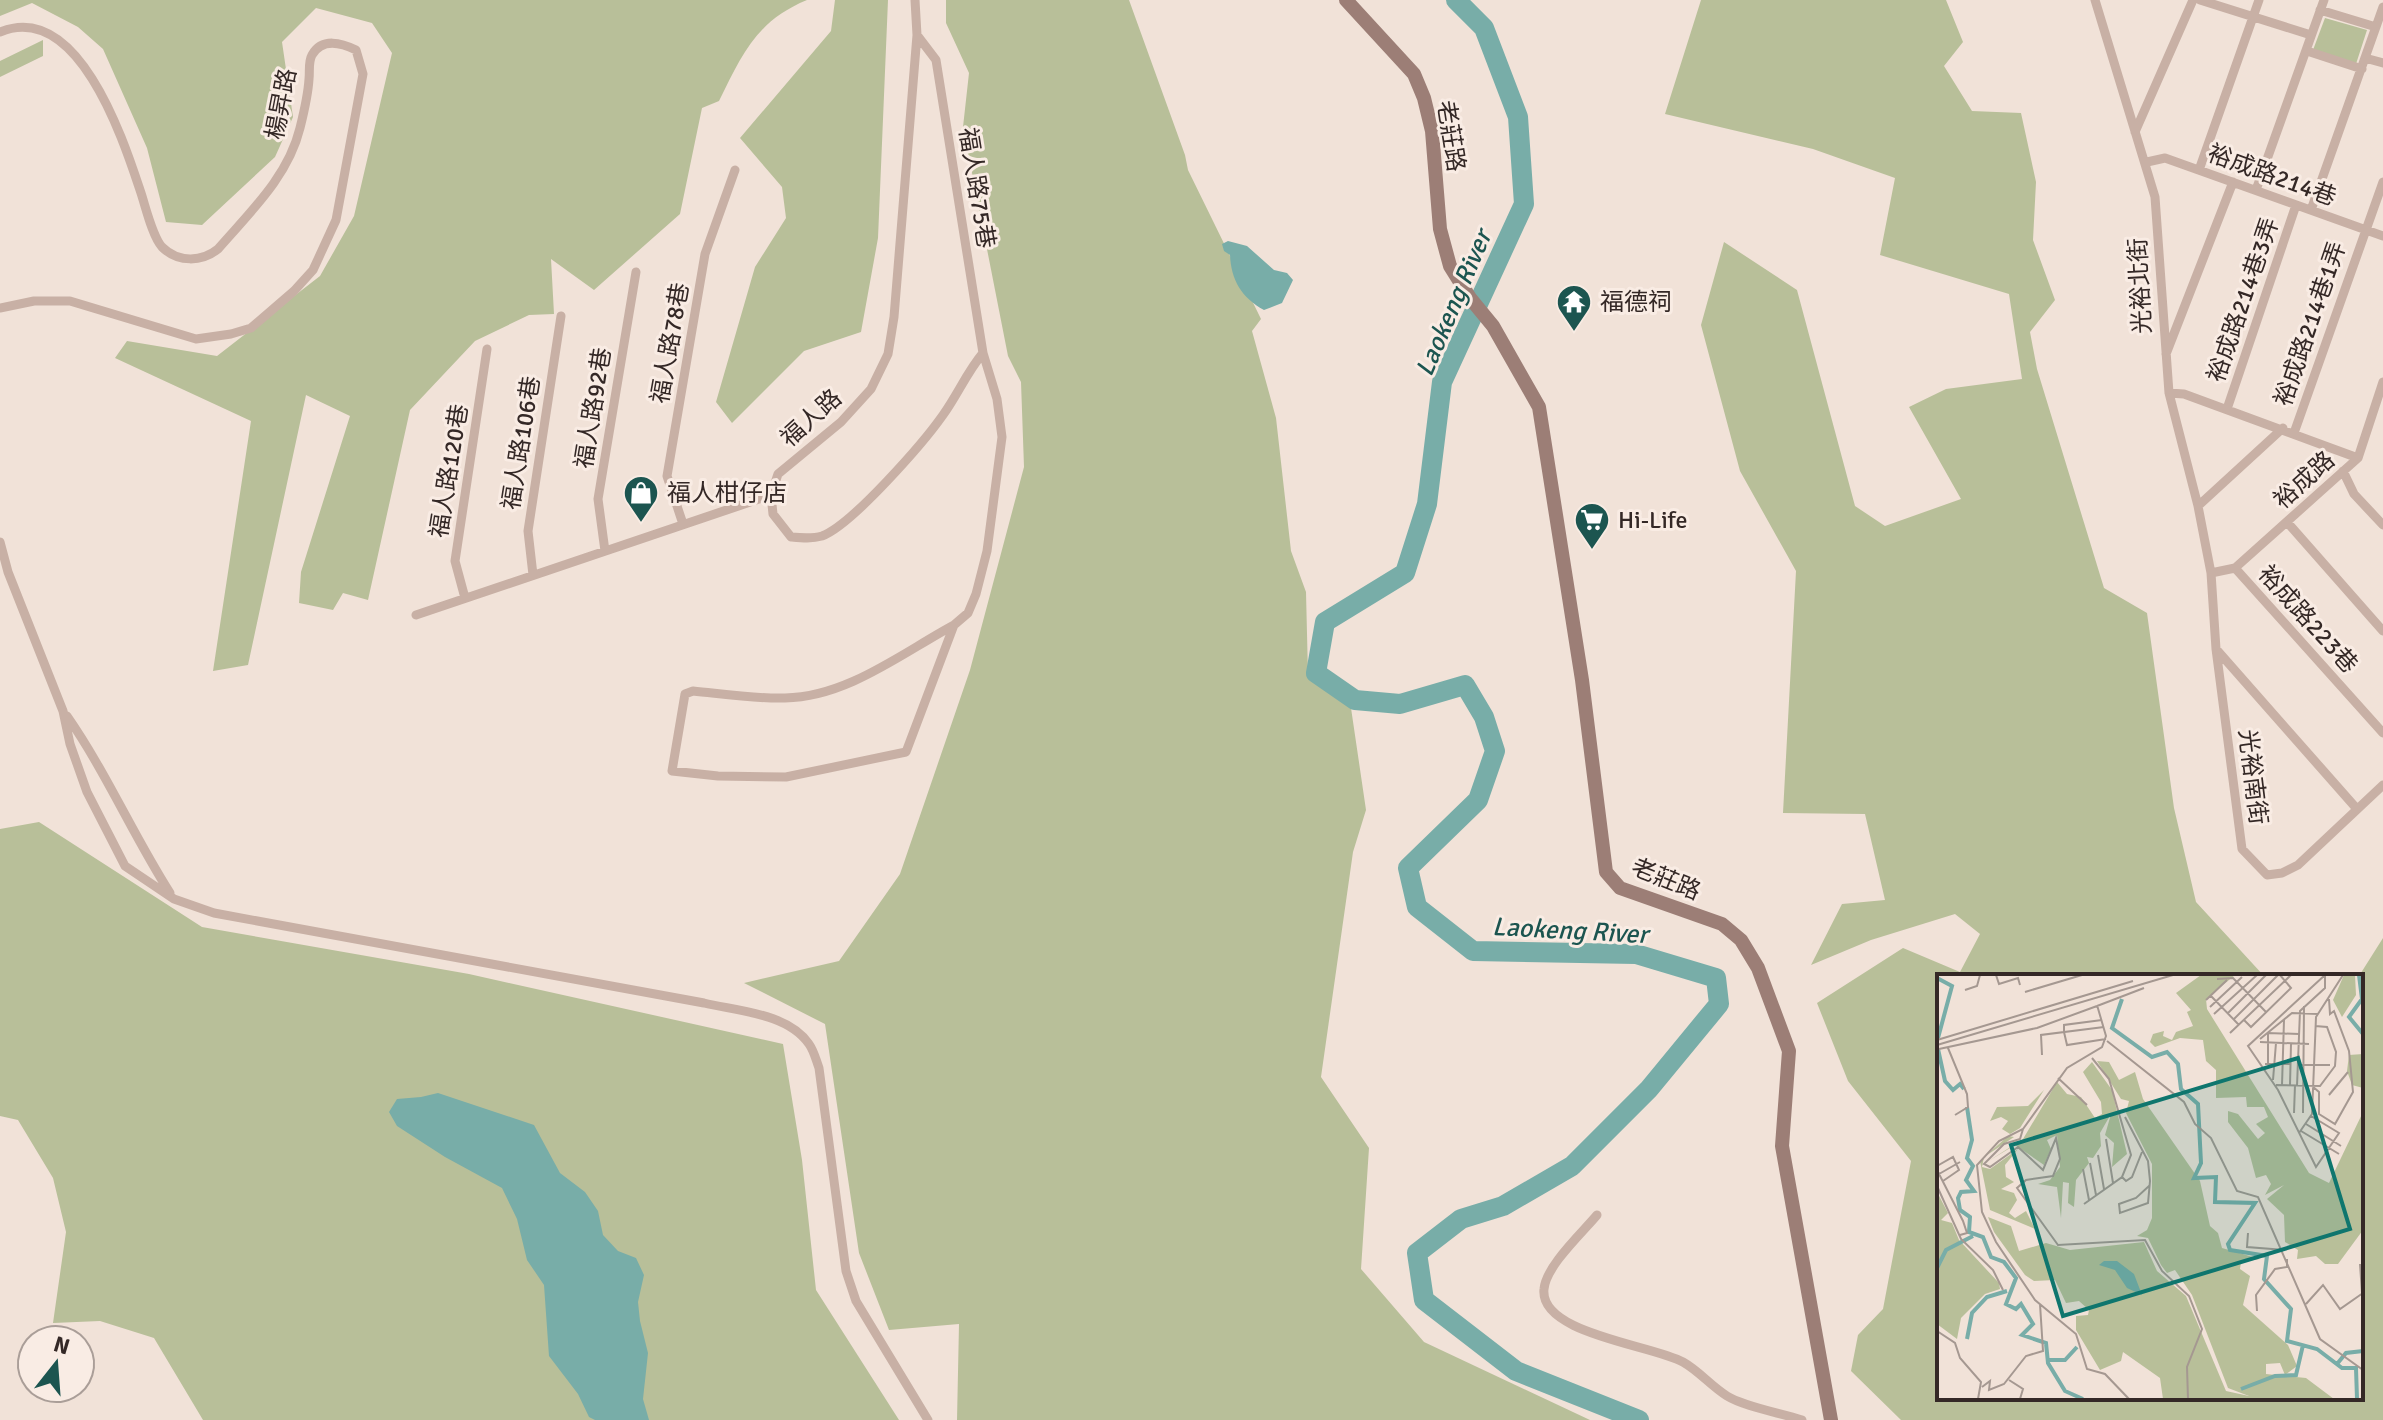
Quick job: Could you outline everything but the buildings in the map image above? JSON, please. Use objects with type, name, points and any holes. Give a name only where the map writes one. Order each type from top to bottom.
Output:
[{"type":"street","name":"福人路","points":[[771,495],[778,474],[841,422],[871,389],[888,354],[894,317],[917,35],[915,0]]},
{"type":"street","name":"老莊路","points":[[1346,0],[1414,74],[1432,131],[1440,229],[1450,266],[1493,326],[1539,407],[1582,680],[1606,872],[1620,888],[1722,924],[1741,940],[1758,968],[1789,1051],[1782,1124],[1784,1158],[1831,1420]]},
{"type":"street","name":"光裕北街","points":[[2095,0],[2147,162],[2155,197],[2169,393],[2198,506],[2211,573]]},
{"type":"street","points":[[2135,132],[2193,0]]},
{"type":"street","points":[[2200,0],[2311,35]]},
{"type":"street","points":[[2199,170],[2259,0]]},
{"type":"street","points":[[2256,190],[2322,5],[2376,27]]},
{"type":"street","points":[[2311,210],[2383,7]]},
{"type":"street","name":"楊昇路","points":[[0,32],[12,25],[51,28],[82,56],[125,146],[151,224],[162,247],[186,260],[207,258],[218,249],[276,181],[291,156],[299,133],[306,103],[309,65],[318,48],[330,42],[342,43],[356,50],[363,74],[336,220],[313,270],[251,328],[196,339],[70,301],[34,301],[0,308]]},
{"type":"street","name":"福人路75巷","points":[[917,35],[936,60],[983,353],[997,399],[1002,437],[987,551],[968,613],[954,625],[860,678],[829,691],[787,698],[693,691],[685,694],[672,771],[718,776],[786,777],[906,752],[954,625]]},
{"type":"street","points":[[2307,51],[2362,69]]},
{"type":"street","points":[[2365,58],[2383,63]]},
{"type":"street","name":"裕成路214巷","points":[[2147,162],[2165,158],[2383,236]]},
{"type":"street","name":"福人路78巷","points":[[683,524],[667,476],[705,254],[735,170]]},
{"type":"street","points":[[2165,357],[2233,182]]},
{"type":"street","name":"裕成路214巷1弄","points":[[2294,433],[2383,182]]},
{"type":"street","name":"裕成路214巷3弄","points":[[2227,409],[2296,205]]},
{"type":"street","name":"福人路92巷","points":[[605,551],[598,499],[636,272]]},
{"type":"street","name":"福人路106巷","points":[[533,575],[528,531],[561,316]]},
{"type":"street","name":"福人路120巷","points":[[465,598],[455,561],[487,349]]},
{"type":"street","points":[[416,615],[771,495],[773,514],[791,537],[805,539],[823,535],[847,521],[942,416],[983,353]]},
{"type":"street","name":"裕成路","points":[[2211,573],[2235,568],[2358,458],[2383,382]]},
{"type":"street","points":[[2169,393],[2184,394],[2283,428],[2358,458]]},
{"type":"street","points":[[2198,506],[2283,428]]},
{"type":"street","points":[[2343,471],[2354,494],[2383,525]]},
{"type":"street","points":[[2287,522],[2383,631]]},
{"type":"street","points":[[0,542],[8,572],[63,711],[70,744],[87,792],[125,866],[174,899],[214,913],[704,1003],[775,1019],[799,1032],[811,1046],[819,1068],[846,1271],[856,1301],[928,1420]]},
{"type":"street","name":"裕成路223巷","points":[[2235,568],[2383,733]]},
{"type":"street","name":"光裕南街","points":[[2211,573],[2216,649],[2242,849],[2267,875],[2282,873],[2298,865],[2383,785]]},
{"type":"street","points":[[2216,649],[2357,809]]},
{"type":"street","points":[[63,711],[88,746],[147,857],[174,899]]},
{"type":"street","points":[[1597,1215],[1548,1274],[1543,1291],[1548,1307],[1558,1317],[1586,1331],[1682,1361],[1729,1397],[1802,1420]]},
{"type":"green space","points":[[0,0],[807,0],[790,8],[763,29],[744,54],[719,101],[702,108],[680,214],[594,290],[551,259],[554,314],[529,315],[475,341],[410,410],[368,600],[343,593],[333,610],[299,603],[301,572],[350,416],[306,395],[248,665],[213,671],[251,421],[115,358],[127,341],[217,356],[320,276],[354,216],[392,53],[372,23],[316,8],[282,42],[293,117],[275,157],[202,225],[166,222],[147,148],[103,49],[78,27],[32,3],[0,16]]},
{"type":"green space","points":[[835,0],[888,0],[878,238],[861,332],[804,351],[732,423],[716,402],[755,267],[786,218],[782,187],[740,138],[831,31]]},
{"type":"green space","points":[[946,0],[1129,0],[1188,170],[1261,319],[1252,331],[1276,418],[1291,551],[1306,592],[1308,675],[1351,708],[1366,810],[1353,852],[1321,1077],[1369,1148],[1361,1269],[1424,1342],[1590,1420],[957,1420],[959,1324],[889,1330],[859,1253],[825,1024],[744,983],[839,961],[900,874],[970,670],[1024,467],[1021,382],[1008,356],[963,127],[969,73],[946,23]]},
{"type":"green space","points":[[1701,0],[1946,0],[1963,42],[1944,66],[1972,111],[2021,113],[2036,182],[2033,240],[2055,300],[2030,332],[2037,369],[2104,588],[2147,613],[2174,808],[2196,902],[2262,974],[1937,974],[1937,1400],[2363,1400],[2363,974],[2360,974],[2383,938],[2383,1420],[1901,1420],[1851,1371],[1858,1335],[1883,1309],[1911,1161],[1848,1081],[1817,1003],[1903,948],[1960,972],[1980,934],[1955,914],[1871,940],[1811,965],[1842,904],[1885,900],[1865,814],[1783,813],[1796,571],[1740,471],[1701,325],[1724,242],[1797,290],[1855,506],[1885,526],[1961,499],[1909,407],[1946,389],[2022,379],[2009,294],[1880,255],[1895,178],[1813,149],[1665,114]]},
{"type":"green space","points":[[2325,18],[2367,30],[2356,64],[2313,50]]},
{"type":"green space","points":[[43,40],[43,56],[0,77],[0,61]]},
{"type":"green space","points":[[39,822],[202,927],[469,974],[783,1044],[802,1160],[816,1290],[899,1420],[203,1420],[154,1338],[100,1321],[53,1323],[66,1232],[53,1178],[18,1120],[0,1116],[0,829]]},
{"type":"water","points":[[1228,241],[1247,246],[1274,270],[1287,273],[1293,280],[1282,303],[1264,310],[1244,294],[1235,280],[1230,255],[1224,251],[1222,244]]},
{"type":"water","points":[[438,1093],[534,1125],[560,1173],[585,1192],[598,1211],[603,1235],[618,1251],[636,1258],[644,1275],[638,1302],[648,1353],[643,1399],[649,1420],[595,1420],[589,1417],[578,1394],[549,1356],[544,1285],[527,1260],[517,1219],[502,1188],[397,1126],[389,1112],[397,1099]]},
{"type":"waterway","name":"Laokeng River","points":[[1456,0],[1484,28],[1518,117],[1524,204],[1442,382],[1427,504],[1405,573],[1325,622],[1316,673],[1355,700],[1400,704],[1465,685],[1484,717],[1495,751],[1478,800],[1408,868],[1417,907],[1473,951],[1636,954],[1716,978],[1719,1004],[1649,1089],[1572,1166],[1503,1206],[1461,1219],[1417,1253],[1424,1300],[1516,1371],[1639,1420]]},
{"type":"place","name":"福德祠","points":[[1574,333]]},
{"type":"place","name":"福人柑仔店","points":[[641,524]]},
{"type":"place","name":"Hi-Life","points":[[1592,551]]}]
